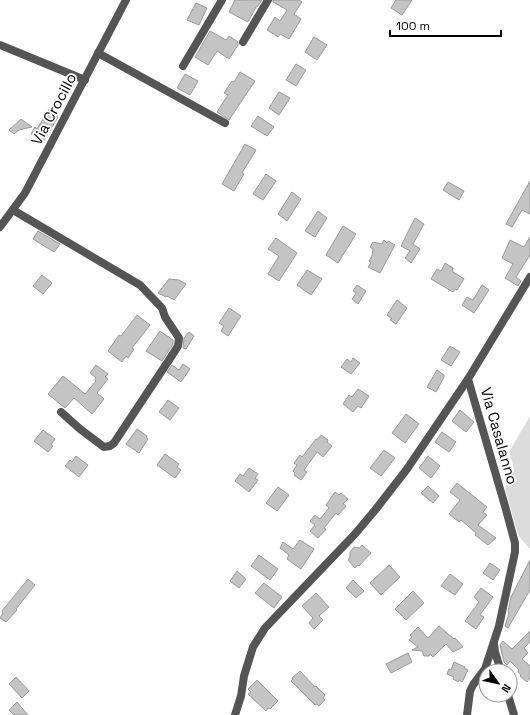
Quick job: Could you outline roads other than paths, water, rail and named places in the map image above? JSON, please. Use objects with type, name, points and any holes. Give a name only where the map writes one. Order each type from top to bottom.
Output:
[{"type":"street","name":"Via Crocillo","points":[[0,227],[25,193],[126,0]]},
{"type":"street","points":[[183,66],[222,0]]},
{"type":"street","points":[[243,42],[268,0]]},
{"type":"street","points":[[0,45],[85,80]]},
{"type":"street","points":[[98,53],[225,123]]},
{"type":"street","points":[[13,210],[140,285],[162,308],[165,317],[179,338],[178,346],[172,357],[114,443],[110,446],[104,447],[61,412]]},
{"type":"street","name":"Via Casalanno","points":[[467,715],[472,685],[485,669],[499,626],[515,552],[515,543],[468,379],[530,277]]},
{"type":"street","points":[[234,715],[241,696],[244,676],[253,647],[265,628],[355,534],[376,509],[407,470],[468,379]]},
{"type":"street","points":[[494,641],[495,652],[498,663]]},
{"type":"street","points":[[510,703],[514,715]]}]
